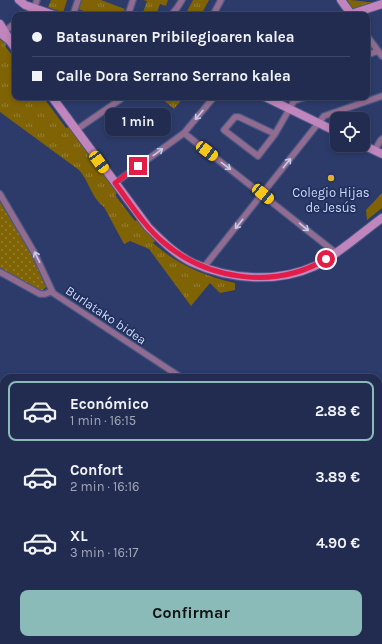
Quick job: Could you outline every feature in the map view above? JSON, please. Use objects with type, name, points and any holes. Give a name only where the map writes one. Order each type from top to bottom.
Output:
[{"type":"street","points":[[19,0],[25,5],[44,12]]},
{"type":"street","points":[[30,12],[34,9],[37,0]]},
{"type":"street","points":[[74,12],[78,0]]},
{"type":"street","points":[[129,12],[133,0]]},
{"type":"street","points":[[173,12],[182,0]]},
{"type":"street","points":[[215,12],[221,0]]},
{"type":"street","points":[[341,0],[348,12]]},
{"type":"street","points":[[378,0],[382,1]]},
{"type":"street","points":[[359,12],[382,4]]},
{"type":"street","points":[[12,24],[2,29],[12,44]]},
{"type":"street","points":[[370,40],[380,54]]},
{"type":"street","points":[[370,55],[380,54]]},
{"type":"street","points":[[204,267],[324,116],[382,96]]},
{"type":"street","points":[[54,100],[148,227],[162,241],[181,256],[204,267],[246,278],[293,273],[315,266],[336,253],[382,218]]},
{"type":"street","points":[[76,130],[120,100]]},
{"type":"street","points":[[115,183],[184,133],[212,100]]},
{"type":"street","points":[[272,100],[330,129]]},
{"type":"street","points":[[275,134],[239,117],[235,117],[224,130],[258,156],[275,134],[294,101],[297,100]]},
{"type":"street","points":[[184,133],[336,253]]},
{"type":"street","points":[[378,152],[380,141],[382,139]]},
{"type":"street","name":"Burlatako bidea","points":[[0,194],[34,252],[53,293],[176,374]]},
{"type":"street","points":[[0,272],[40,294],[50,292],[53,293]]},
{"type":"green space","points":[[51,0],[67,0],[63,12],[48,7]]},
{"type":"green space","points":[[81,0],[101,0],[125,9],[124,12],[86,12],[78,9]]},
{"type":"green space","points":[[143,0],[168,0],[166,6],[160,4],[157,12],[143,12],[147,1]]},
{"type":"green space","points":[[193,0],[209,0],[203,12],[187,12]]},
{"type":"green space","points":[[347,1],[377,3],[352,10]]},
{"type":"green space","points":[[0,36],[8,43],[5,46],[12,55],[12,100],[45,100],[66,128],[69,127],[117,193],[115,195],[135,221],[137,220],[155,241],[153,243],[171,257],[201,273],[235,283],[235,290],[220,293],[210,283],[191,306],[149,249],[130,241],[124,244],[104,207],[93,195],[79,170],[0,112]]},
{"type":"green space","points":[[164,100],[182,100],[174,109]]},
{"type":"green space","points":[[382,193],[382,208],[367,220],[366,210]]},
{"type":"green space","points":[[0,202],[31,251],[46,287],[42,291],[0,270]]},
{"type":"place","name":"Colegio Hijas de Jesús","points":[[331,178]]},
{"type":"route","points":[[138,166],[115,183],[148,227],[162,241],[193,263],[246,278],[293,273],[315,266],[326,259]]}]
